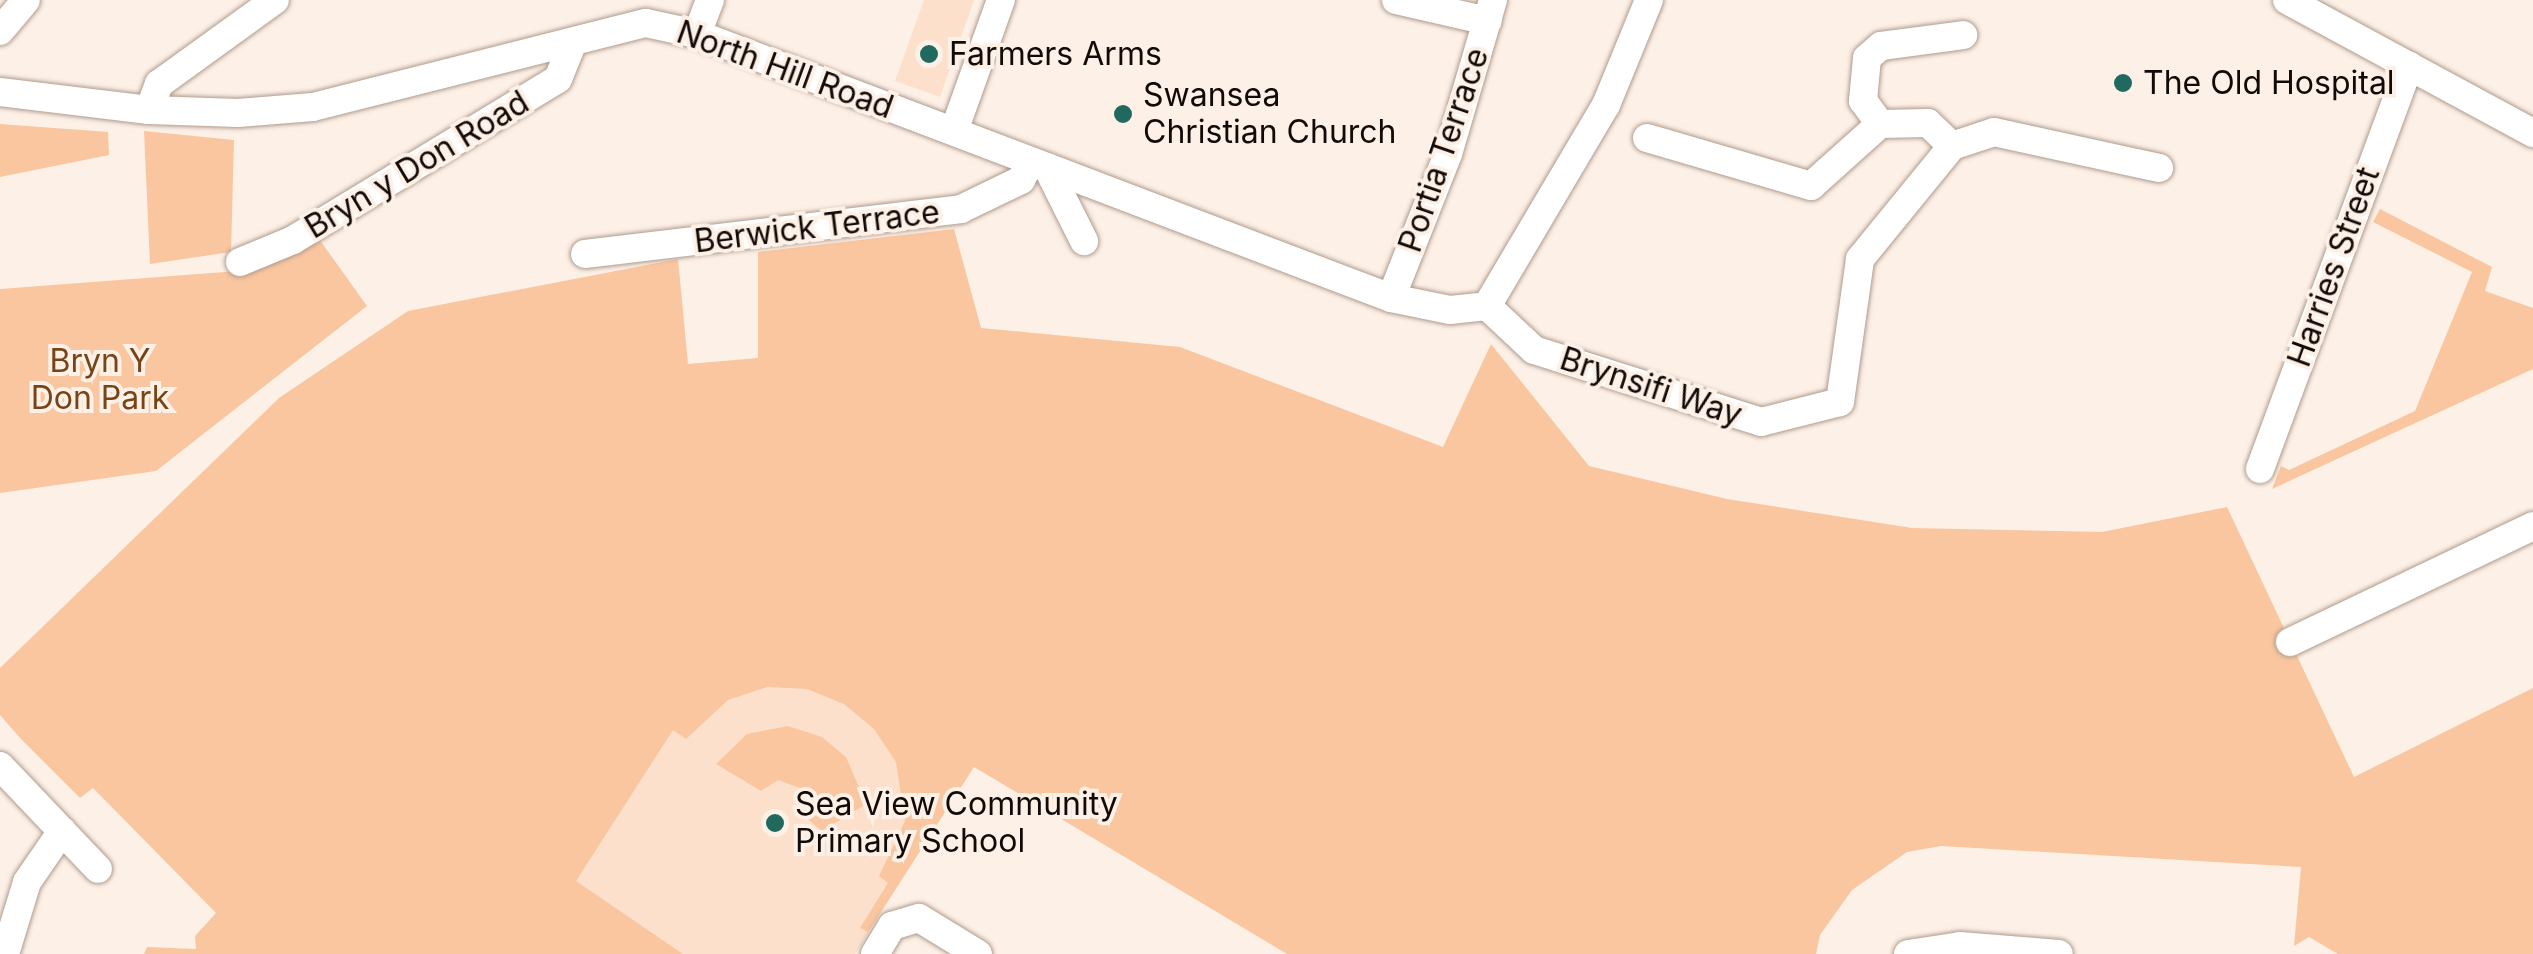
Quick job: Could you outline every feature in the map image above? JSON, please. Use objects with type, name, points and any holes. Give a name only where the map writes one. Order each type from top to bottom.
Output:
[{"type":"street","points":[[0,31],[26,0]]},
{"type":"street","points":[[149,110],[159,84],[275,0]]},
{"type":"street","points":[[697,34],[710,0]]},
{"type":"street","points":[[954,132],[1000,0]]},
{"type":"street","points":[[1396,0],[1491,11]]},
{"type":"street","points":[[1488,306],[1606,105],[1649,0]]},
{"type":"street","points":[[2287,0],[2533,132]]},
{"type":"street","name":"Portia Terrace","points":[[1391,298],[1448,154],[1491,11]]},
{"type":"street","name":"North Hill Road","points":[[5,95],[149,110],[238,114],[313,107],[646,23],[697,34],[1391,298],[1450,310],[1488,306]]},
{"type":"street","points":[[1880,124],[1863,101],[1867,58],[1880,46],[1963,35]]},
{"type":"street","name":"Bryn y Don Road","points":[[240,262],[294,240],[558,79],[572,44]]},
{"type":"street","name":"Harries Street","points":[[2260,469],[2409,66]]},
{"type":"street","points":[[1647,138],[1811,186],[1880,124],[1928,123],[1952,146],[1994,132],[2158,168]]},
{"type":"street","name":"Brynsifi Way","points":[[1488,306],[1534,350],[1761,422],[1840,402],[1860,259],[1952,146]]},
{"type":"street","points":[[1039,164],[1084,241]]},
{"type":"street","name":"Berwick Terrace","points":[[585,254],[961,209],[1021,180],[1039,164]]},
{"type":"street","points":[[2290,642],[2533,526]]},
{"type":"street","points":[[0,766],[98,869]]},
{"type":"street","points":[[5,954],[27,882],[62,831]]},
{"type":"street","points":[[874,954],[892,926],[919,918],[978,954]]},
{"type":"street","points":[[1908,954],[1960,946],[2059,954]]},
{"type":"shaded area","name":"Farmers Arms","points":[[924,0],[974,0],[940,97],[895,81]]},
{"type":"shaded area","name":"Sea View Community Primary School","points":[[741,621],[973,767],[855,954],[683,954],[575,881]]},
{"type":"green space","points":[[0,124],[108,132],[109,155],[0,177]]},
{"type":"green space","points":[[144,131],[234,140],[231,252],[150,264]]},
{"type":"green space","points":[[2380,209],[2492,267],[2485,291],[2533,308],[2533,369],[2272,489],[2281,466],[2289,470],[2415,411],[2472,272],[2373,222]]},
{"type":"green space","points":[[954,229],[981,328],[1180,347],[1443,447],[1491,344],[1589,466],[1727,499],[1912,528],[2102,532],[2227,507],[2354,777],[2533,688],[2533,954],[2338,954],[2309,937],[2294,946],[2301,867],[1941,846],[1907,852],[1852,890],[1820,935],[1816,954],[1287,954],[974,767],[868,932],[860,928],[888,883],[879,876],[905,821],[896,762],[874,729],[844,704],[807,689],[767,687],[728,700],[686,739],[673,730],[576,881],[683,954],[144,954],[147,947],[196,949],[195,936],[216,913],[93,788],[80,798],[21,739],[0,715],[0,668],[279,398],[408,311],[678,259],[688,364],[758,358],[758,252]]},
{"type":"green space","name":"Bryn Y Don Park","points":[[319,239],[367,306],[156,471],[0,493],[0,289],[238,271]]},
{"type":"green space","points":[[788,726],[822,737],[846,757],[866,804],[822,831],[804,816],[807,798],[800,788],[778,780],[761,791],[716,764],[747,734]]},
{"type":"place","name":"Farmers Arms","points":[[929,54]]},
{"type":"place","name":"The Old Hospital","points":[[2123,83]]},
{"type":"place","name":"Swansea Christian Church","points":[[1123,114]]},
{"type":"place","name":"Sea View Community Primary School","points":[[775,823]]}]
